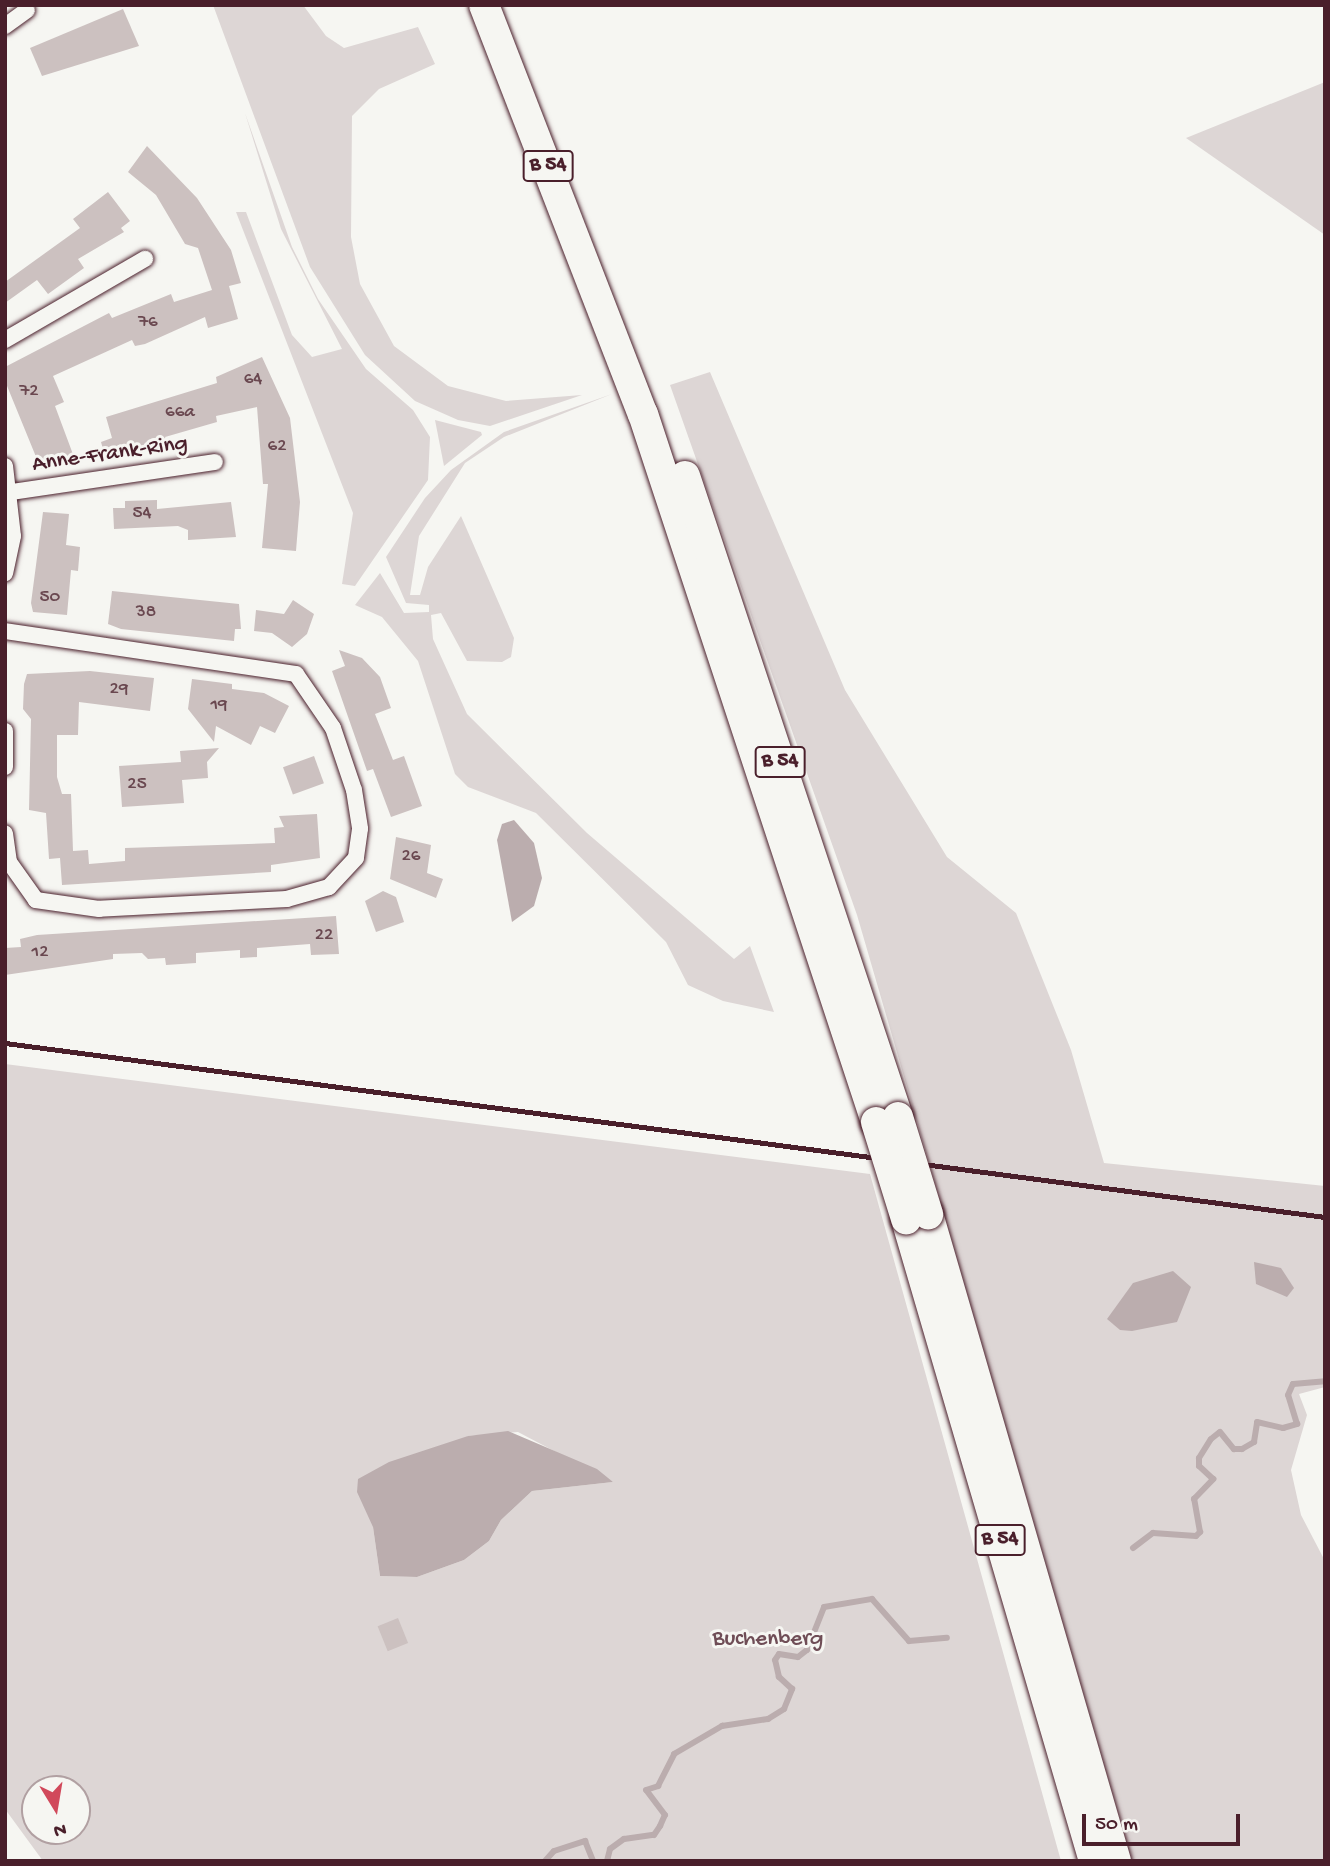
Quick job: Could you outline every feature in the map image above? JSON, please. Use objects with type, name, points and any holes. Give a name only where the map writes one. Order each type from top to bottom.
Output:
[{"type":"highway","name":"B 54","points":[[484,5],[621,323]]},
{"type":"highway","name":"B 54","points":[[506,5],[653,411],[887,1120],[1116,1861]]},
{"type":"highway","name":"B 54","points":[[917,1216],[1094,1861]]},
{"type":"street","points":[[5,26],[27,10]]},
{"type":"street","points":[[5,340],[145,259]]},
{"type":"street","name":"Anne-Frank-Ring","points":[[12,492],[215,462]]},
{"type":"street","name":"Anne-Frank-Ring","points":[[5,466],[12,492],[13,536],[5,573]]},
{"type":"street","points":[[5,631],[296,674],[333,728],[354,790],[360,829],[356,858],[329,887],[287,899],[99,909],[36,900],[9,862],[5,833]]},
{"type":"street","points":[[5,731],[5,767]]},
{"type":"green space","points":[[213,5],[303,5],[326,36],[344,48],[418,27],[435,64],[379,89],[352,116],[351,237],[360,284],[394,346],[448,386],[506,401],[582,395],[490,426],[458,420],[415,401],[365,355],[310,267]]},
{"type":"green space","points":[[1325,82],[1325,235],[1186,138]]},
{"type":"green space","points":[[245,113],[292,247],[318,299],[366,369],[413,410],[430,437],[428,480],[355,586],[342,584],[353,513],[236,212],[246,212],[292,335],[312,357],[342,349],[281,229]]},
{"type":"green space","points":[[710,372],[845,690],[947,857],[1016,913],[1071,1050],[1104,1163],[1325,1186],[1325,1387],[1299,1394],[1307,1415],[1291,1470],[1301,1515],[1325,1561],[1325,1861],[1132,1861],[857,915],[670,385]]},
{"type":"green space","points":[[612,394],[504,437],[465,463],[419,536],[410,595],[420,595],[428,567],[461,516],[514,638],[511,657],[502,662],[467,661],[441,613],[431,615],[433,639],[467,714],[587,833],[734,959],[750,946],[774,1012],[723,1001],[688,985],[666,942],[536,813],[468,787],[455,774],[418,661],[382,617],[355,605],[380,573],[404,613],[429,612],[429,605],[406,603],[386,557],[425,498],[451,470],[504,432]]},
{"type":"green space","points":[[435,420],[481,432],[482,435],[444,466]]},
{"type":"green space","name":"Buchenberg","points":[[5,1064],[870,1174],[1061,1861],[43,1861],[31,1845],[91,1845],[91,1775],[21,1775],[21,1831],[5,1809]],"holes":[[[518,1432],[613,1482],[532,1491],[501,1520],[489,1541],[464,1560],[417,1577],[380,1576],[373,1527],[468,1436]]]},
{"type":"shaded area","points":[[514,820],[534,843],[542,878],[534,906],[512,922],[497,840],[502,824]]},
{"type":"shaded area","points":[[1254,1262],[1281,1268],[1294,1288],[1287,1297],[1256,1284]]},
{"type":"shaded area","points":[[1173,1271],[1191,1287],[1177,1322],[1132,1331],[1120,1330],[1107,1319],[1133,1283]]},
{"type":"shaded area","points":[[508,1431],[597,1469],[613,1482],[532,1491],[501,1520],[489,1541],[464,1560],[417,1577],[380,1576],[373,1527],[357,1492],[358,1479],[389,1462],[468,1436]]},
{"type":"building","points":[[123,9],[139,46],[42,76],[30,48]]},
{"type":"building","points":[[147,146],[197,198],[231,250],[241,283],[229,286],[238,319],[208,328],[205,317],[145,344],[135,346],[132,340],[53,376],[64,402],[55,406],[74,457],[41,469],[5,381],[5,367],[109,313],[112,318],[171,294],[174,302],[212,290],[198,248],[185,244],[156,195],[128,172]]},
{"type":"building","points":[[108,192],[130,221],[121,228],[124,232],[78,259],[84,268],[48,294],[37,280],[5,303],[5,282],[80,228],[73,219]]},
{"type":"building","points":[[262,357],[290,418],[300,502],[296,551],[262,548],[268,484],[263,484],[257,407],[216,416],[217,422],[165,437],[167,442],[106,460],[101,442],[112,438],[106,417],[217,383],[216,377]]},
{"type":"building","points":[[157,500],[157,509],[231,502],[236,537],[188,540],[188,530],[178,526],[114,529],[113,508],[125,508],[125,501]]},
{"type":"building","points":[[43,512],[69,514],[66,545],[80,547],[78,571],[71,570],[67,615],[33,612],[31,603]]},
{"type":"building","points":[[112,591],[239,604],[241,629],[235,629],[234,641],[121,629],[108,624]]},
{"type":"building","points":[[293,600],[314,614],[307,634],[292,647],[272,633],[254,631],[256,610],[284,614]]},
{"type":"building","points":[[339,650],[362,658],[380,677],[391,708],[375,714],[393,760],[404,756],[422,806],[391,817],[373,769],[367,771],[332,671],[345,666]]},
{"type":"building","points":[[90,671],[154,678],[150,711],[79,702],[78,735],[57,735],[57,777],[62,794],[71,794],[73,851],[88,850],[89,864],[125,861],[125,848],[275,843],[274,828],[284,827],[279,816],[317,814],[320,858],[271,865],[271,872],[62,885],[60,858],[49,859],[46,813],[29,810],[31,719],[23,709],[24,684],[27,674]]},
{"type":"building","points":[[192,679],[232,684],[232,689],[264,693],[289,706],[275,733],[260,726],[251,745],[216,726],[214,742],[188,709]]},
{"type":"building","points":[[219,748],[207,762],[208,778],[182,780],[184,803],[122,807],[119,766],[181,762],[180,751]]},
{"type":"building","points":[[314,756],[324,783],[293,795],[283,767]]},
{"type":"building","points":[[396,837],[431,845],[427,873],[443,879],[436,898],[390,879]]},
{"type":"building","points":[[383,891],[396,897],[404,922],[376,932],[365,901]]},
{"type":"building","points":[[336,916],[339,954],[311,955],[310,944],[257,948],[257,957],[240,958],[240,950],[196,953],[196,963],[166,965],[165,958],[148,959],[142,953],[113,954],[113,959],[5,975],[5,948],[21,947],[20,939],[37,935]]},
{"type":"building","points":[[398,1618],[408,1643],[388,1651],[378,1626]]},
{"type":"waterway","points":[[1133,1548],[1153,1533],[1196,1536],[1200,1532],[1194,1499],[1213,1479],[1199,1466],[1199,1458],[1211,1439],[1220,1432],[1234,1449],[1242,1449],[1254,1442],[1257,1422],[1283,1428],[1297,1424],[1288,1395],[1293,1384],[1325,1381]]},
{"type":"waterway","points":[[607,1861],[610,1849],[624,1839],[654,1835],[660,1826],[665,1815],[646,1790],[658,1786],[674,1754],[722,1726],[768,1719],[784,1709],[792,1689],[779,1677],[775,1660],[779,1654],[798,1657],[807,1650],[824,1607],[872,1599],[909,1641],[947,1638]]},
{"type":"waterway","points":[[545,1861],[554,1851],[585,1841],[593,1861]]},
{"type":"railway","points":[[5,1043],[1325,1217]]}]
